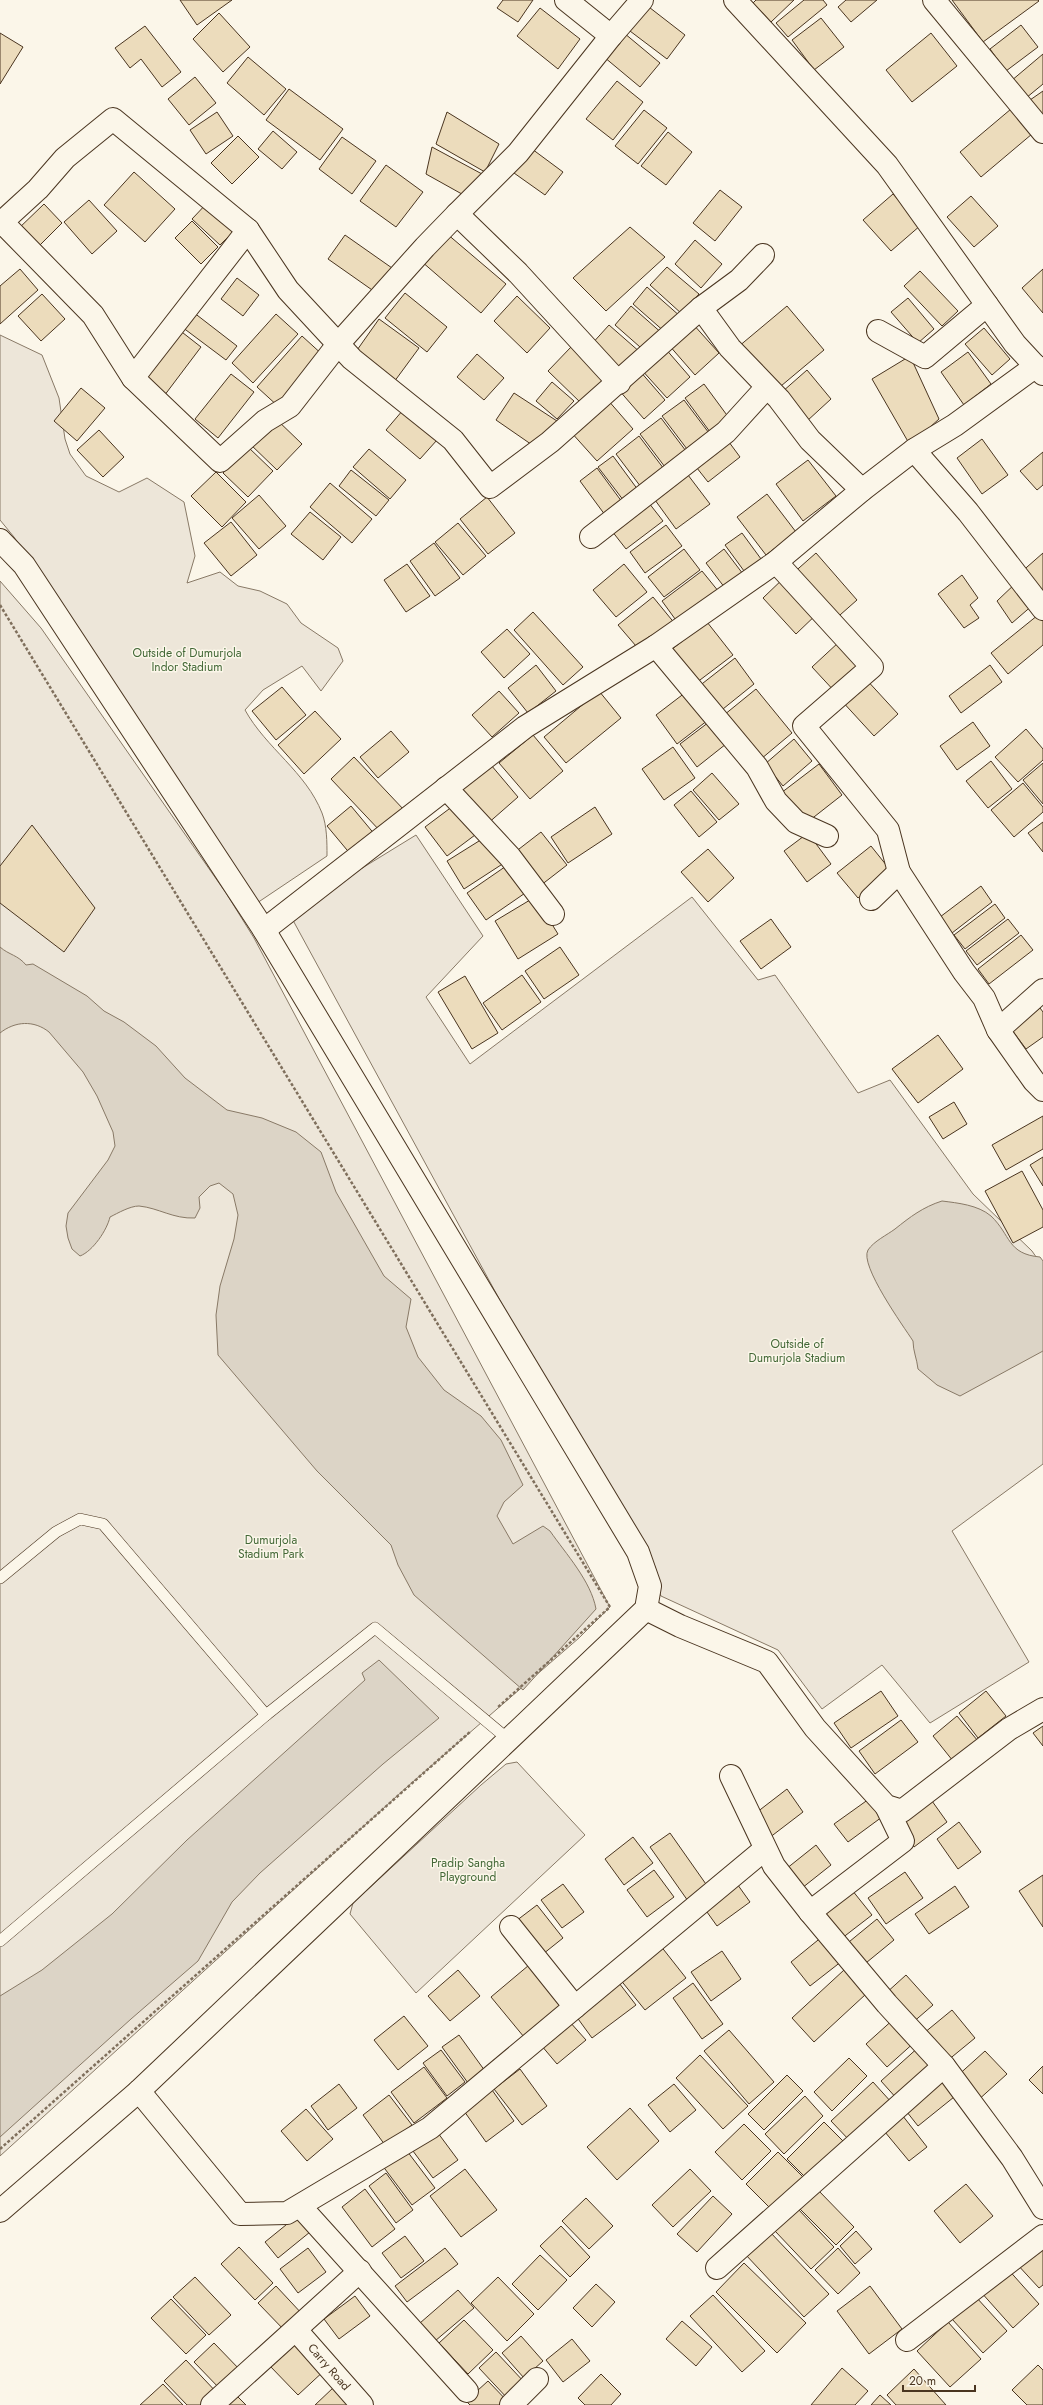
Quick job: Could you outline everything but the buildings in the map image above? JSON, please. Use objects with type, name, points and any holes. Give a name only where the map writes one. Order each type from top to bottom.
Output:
[{"type":"street","points":[[566,0],[611,36]]},
{"type":"street","points":[[642,0],[611,36],[518,153],[425,247],[339,343],[290,406],[265,421],[220,461],[133,378],[93,315],[1,221],[38,189],[66,158],[113,119],[248,230],[288,290],[339,343],[352,359],[454,440],[490,487],[550,442],[701,308],[739,280],[763,255]]},
{"type":"street","points":[[264,930],[390,834],[446,788],[525,727],[656,646],[776,562],[862,490],[914,450],[1039,370],[1015,344],[887,165],[735,0]]},
{"type":"street","points":[[934,0],[1043,132]]},
{"type":"street","points":[[457,214],[518,273],[618,382]]},
{"type":"street","points":[[133,378],[248,230]]},
{"type":"street","points":[[878,330],[925,357],[987,305]]},
{"type":"street","points":[[701,308],[730,348],[766,388],[779,400],[810,440],[862,490]]},
{"type":"street","points":[[591,537],[726,432],[766,388]]},
{"type":"street","points":[[914,450],[968,512],[1043,609]]},
{"type":"street","points":[[0,540],[24,565],[264,930],[638,1552],[650,1586],[646,1609],[139,2091],[0,2211]]},
{"type":"street","points":[[776,562],[872,667],[804,726],[888,830],[899,872],[964,972],[984,998],[998,1030],[1034,1081],[1043,1090]]},
{"type":"street","points":[[656,646],[757,767],[776,801],[796,822],[827,836]]},
{"type":"street","points":[[446,788],[510,857],[553,914]]},
{"type":"street","points":[[870,899],[899,872]]},
{"type":"street","points":[[998,1030],[1043,990]]},
{"type":"street","points":[[646,1609],[680,1626],[767,1662],[815,1728],[886,1806],[903,1841],[810,1912]]},
{"type":"street","points":[[886,1806],[902,1812],[1009,1729],[1043,1710]]},
{"type":"street","points":[[731,1776],[774,1866],[810,1912],[887,2004],[944,2066],[1012,2158],[1043,2208]]},
{"type":"street","points":[[139,2091],[240,2214],[287,2213],[430,2128],[765,1849]]},
{"type":"street","points":[[511,1927],[575,2007]]},
{"type":"street","points":[[717,2268],[944,2066]]},
{"type":"street","points":[[300,2206],[360,2270],[467,2391]]},
{"type":"street","points":[[907,2340],[1043,2236]]},
{"type":"street","points":[[212,2405],[360,2270]]},
{"type":"street","name":"Carry Road","points":[[296,2330],[362,2405]]},
{"type":"street","points":[[511,2405],[537,2379]]},
{"type":"lane","points":[[0,1578],[56,1532],[80,1519],[102,1524],[266,1715]]},
{"type":"lane","points":[[0,1941],[266,1715],[375,1628],[509,1740]]},
{"type":"path","points":[[0,605],[610,1607],[0,2149]]},
{"type":"green space","name":"Outside of Dumurjola Indor Stadium","points":[[0,335],[42,355],[59,398],[65,439],[70,454],[86,476],[119,492],[147,478],[184,502],[195,556],[187,583],[220,572],[238,586],[260,591],[287,604],[301,623],[338,648],[343,661],[321,691],[302,666],[263,690],[245,710],[254,724],[296,772],[315,798],[324,818],[327,840],[327,856],[257,903],[14,537],[0,520]]},
{"type":"green space","name":"Dumurjola Stadium Park","points":[[0,581],[41,628],[226,893],[254,938],[610,1607],[579,1638],[407,1787],[0,2156]]},
{"type":"green space","name":"Outside of Dumurjola Stadium","points":[[416,835],[483,936],[426,997],[470,1064],[692,897],[758,980],[775,975],[858,1093],[890,1080],[973,1194],[1032,1251],[1043,1267],[1043,1464],[952,1531],[1029,1662],[930,1723],[882,1665],[822,1709],[778,1650],[661,1596],[289,913]]},
{"type":"green space","name":"Pradip Sangha Playground","points":[[517,1762],[585,1835],[416,1993],[350,1914],[353,1903],[481,1785],[506,1764]]},
{"type":"shaded area","points":[[0,947],[20,959],[26,965],[33,964],[87,996],[104,1011],[124,1022],[156,1046],[185,1078],[227,1110],[262,1118],[296,1132],[321,1152],[336,1192],[384,1276],[411,1299],[406,1327],[418,1357],[444,1390],[481,1416],[501,1440],[523,1485],[504,1502],[497,1516],[513,1544],[543,1526],[550,1531],[577,1568],[589,1588],[596,1609],[523,1690],[414,1595],[398,1565],[391,1545],[317,1471],[218,1355],[216,1315],[220,1286],[234,1239],[238,1215],[233,1194],[219,1183],[210,1186],[199,1197],[200,1208],[195,1218],[180,1217],[146,1207],[135,1206],[128,1208],[110,1217],[99,1240],[90,1250],[80,1256],[72,1249],[66,1226],[68,1213],[108,1160],[115,1146],[113,1132],[97,1096],[83,1072],[49,1032],[37,1025],[18,1024],[0,1033]]},
{"type":"shaded area","points":[[942,1201],[968,1205],[986,1212],[997,1223],[1015,1248],[1029,1255],[1040,1257],[1043,1261],[1043,1351],[960,1396],[937,1385],[918,1369],[913,1341],[892,1310],[876,1282],[867,1258],[868,1250],[877,1241],[917,1213]]},
{"type":"shaded area","points":[[379,1660],[439,1718],[383,1764],[260,1873],[232,1902],[198,1961],[0,2137],[0,1996],[42,1970],[112,1914],[187,1840],[365,1680],[362,1673]]}]
